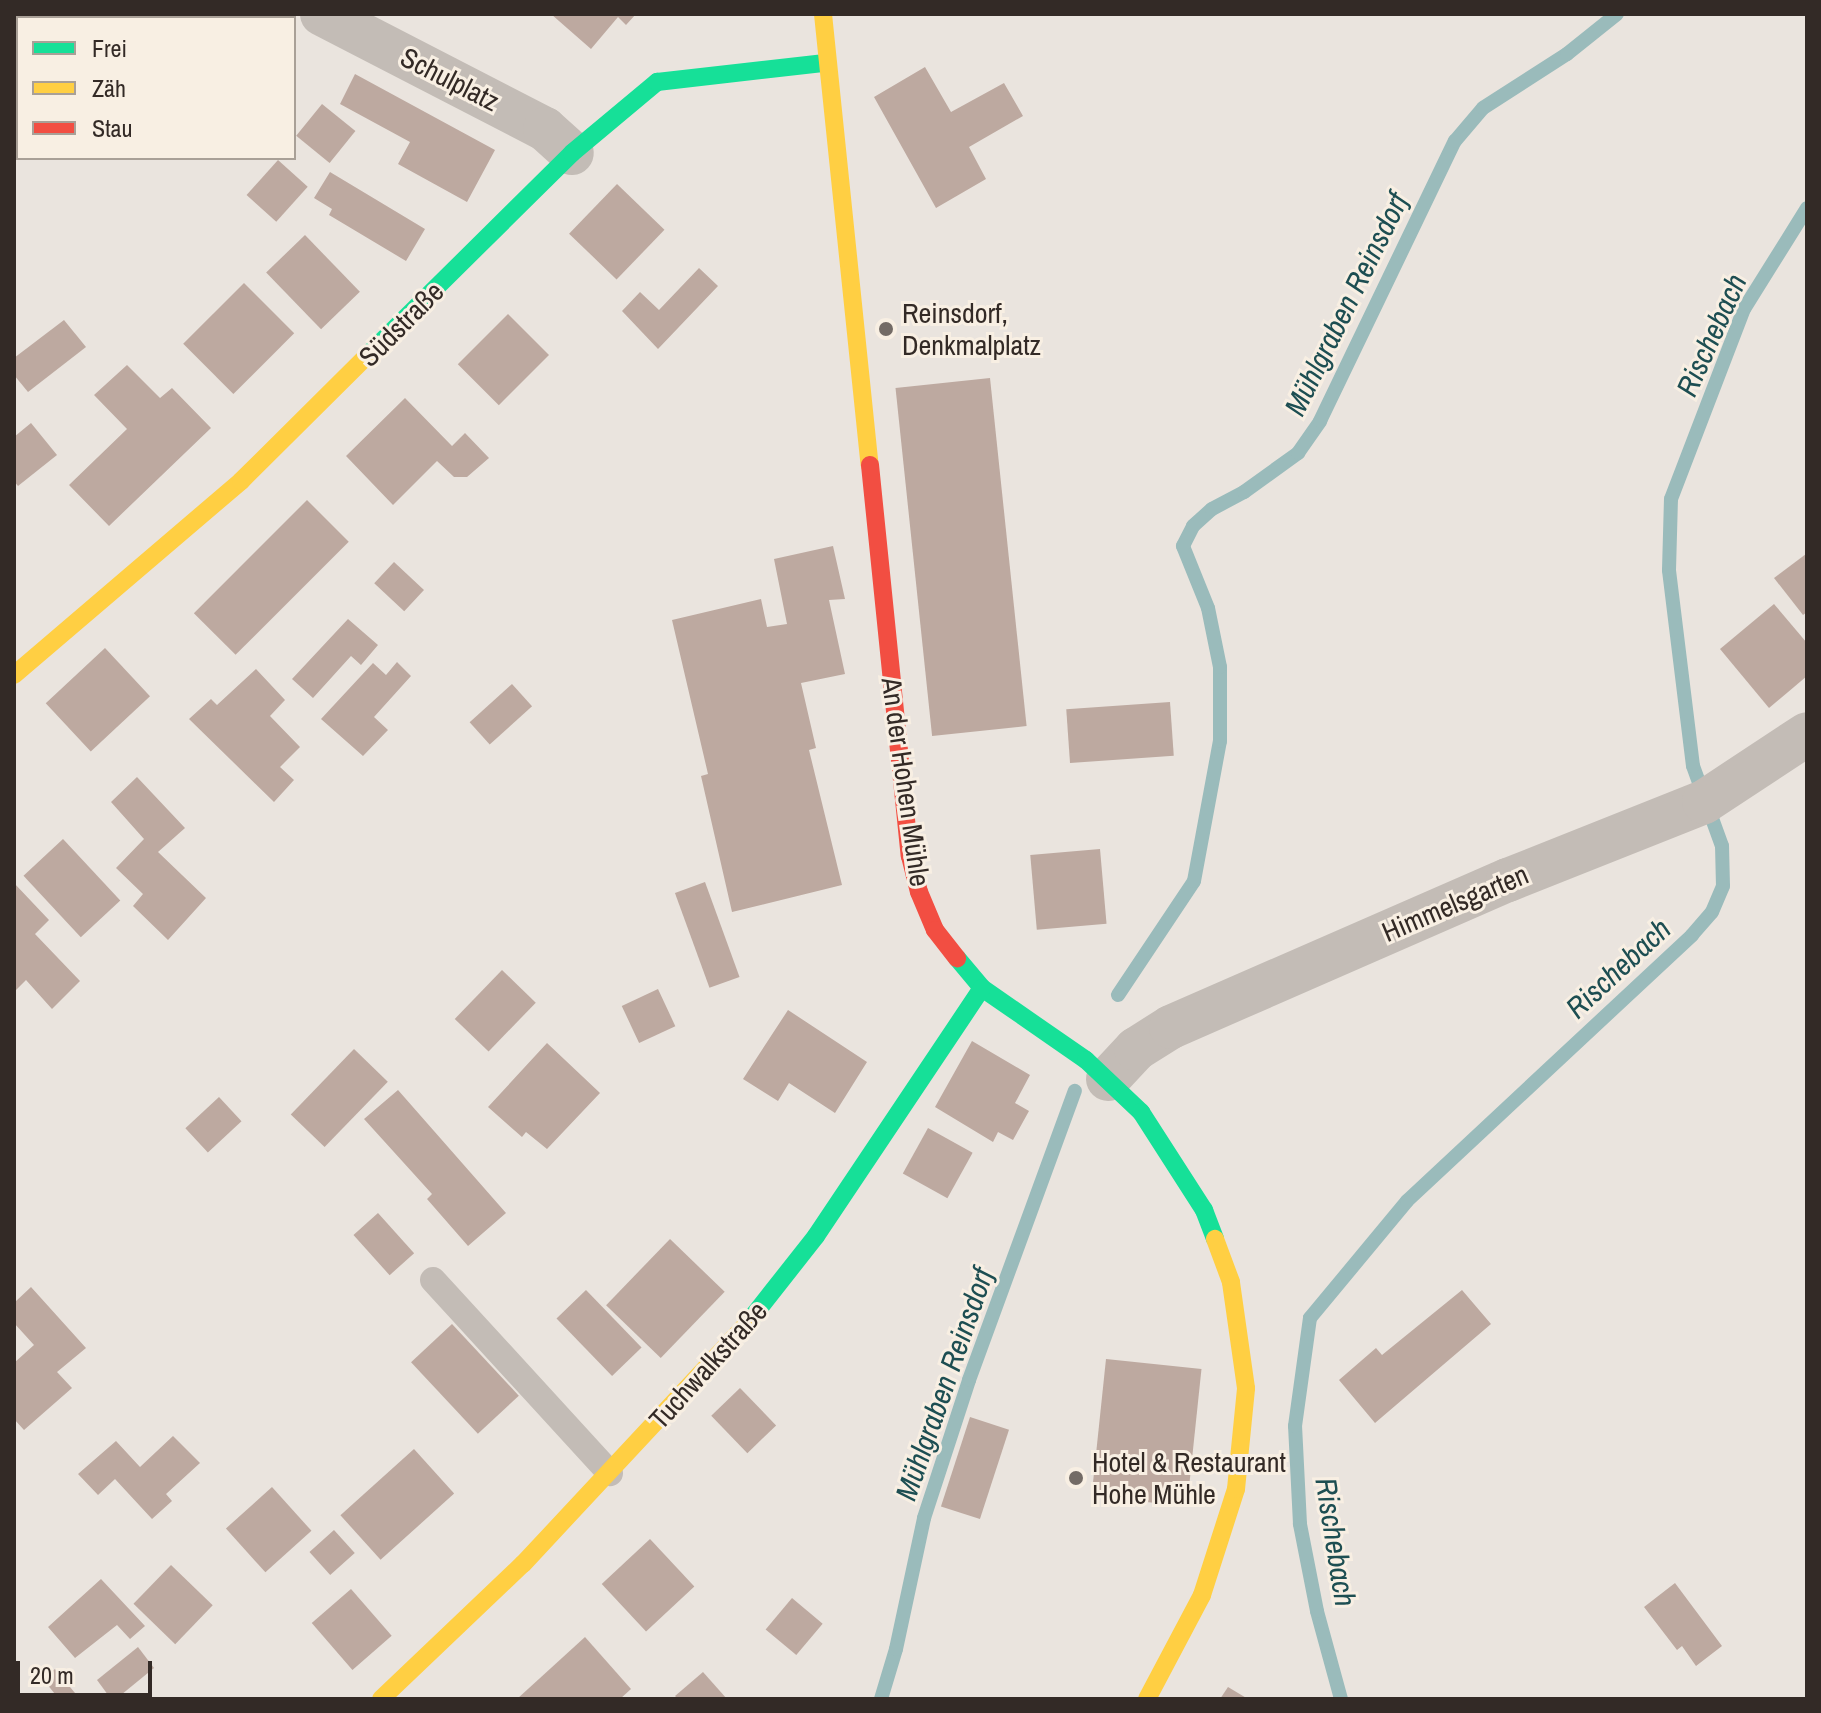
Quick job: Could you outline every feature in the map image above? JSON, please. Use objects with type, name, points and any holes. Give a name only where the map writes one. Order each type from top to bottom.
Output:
[{"type":"street","name":"Schulplatz","points":[[322,14],[545,129],[572,153]]},
{"type":"street","name":"An der Hohen Mühle","points":[[823,14],[825,63],[910,856],[919,892],[935,930],[982,988],[1108,1079],[1164,1143],[1204,1210],[1231,1282],[1245,1365],[1241,1456],[1226,1525],[1202,1595],[1147,1699]]},
{"type":"street","name":"Südstraße","points":[[14,675],[241,481],[618,111],[657,82],[677,77],[825,63]]},
{"type":"street","name":"Himmelsgarten","points":[[1108,1079],[1136,1049],[1171,1027],[1508,880],[1704,802],[1807,734]]},
{"type":"street","name":"Tuchwalkstraße","points":[[381,1699],[472,1616],[610,1473],[784,1280],[982,988]]},
{"type":"lane","points":[[433,1280],[610,1473]]},
{"type":"building","points":[[14,14],[66,14],[16,16],[14,20]]},
{"type":"building","points":[[144,14],[223,14],[223,16]]},
{"type":"building","points":[[551,14],[636,14],[626,25],[618,17],[591,49]]},
{"type":"building","points":[[16,65],[16,116],[14,114]]},
{"type":"building","points":[[925,67],[951,112],[1004,83],[1023,116],[969,147],[986,179],[936,208],[874,97]]},
{"type":"building","points":[[355,74],[495,150],[467,202],[398,164],[410,142],[340,104]]},
{"type":"building","points":[[322,104],[355,131],[330,163],[296,136]]},
{"type":"building","points":[[278,160],[308,187],[276,222],[247,195]]},
{"type":"building","points":[[330,172],[425,229],[406,261],[329,215],[332,209],[314,198]]},
{"type":"building","points":[[617,184],[664,230],[617,279],[569,234]]},
{"type":"building","points":[[305,235],[360,292],[321,329],[266,273]]},
{"type":"building","points":[[699,268],[718,286],[658,349],[622,311],[640,292],[659,310]]},
{"type":"building","points":[[244,283],[294,333],[233,394],[183,344]]},
{"type":"building","points":[[508,314],[549,355],[499,405],[458,364]]},
{"type":"building","points":[[64,320],[86,347],[28,392],[14,375],[14,358]]},
{"type":"building","points":[[127,365],[160,398],[172,388],[211,428],[109,526],[69,485],[127,429],[94,395]]},
{"type":"building","points":[[990,378],[1027,726],[932,736],[896,388]]},
{"type":"building","points":[[405,398],[452,446],[465,433],[489,458],[467,477],[454,477],[437,461],[393,505],[346,456]]},
{"type":"building","points":[[31,423],[57,455],[18,486],[14,481],[14,437]]},
{"type":"building","points":[[307,500],[349,542],[236,655],[194,613]]},
{"type":"building","points":[[833,546],[845,599],[829,600],[845,674],[801,683],[816,748],[809,750],[842,885],[732,912],[701,776],[708,774],[672,620],[761,599],[767,627],[787,624],[774,559]]},
{"type":"building","points":[[1806,554],[1807,612],[1803,615],[1774,578]]},
{"type":"building","points":[[394,562],[424,590],[404,611],[374,583]]},
{"type":"building","points":[[1774,604],[1807,643],[1807,676],[1769,708],[1720,649]]},
{"type":"building","points":[[348,619],[378,645],[361,665],[351,656],[313,698],[292,679]]},
{"type":"building","points":[[105,648],[150,696],[91,752],[46,703]]},
{"type":"building","points":[[397,662],[411,676],[374,717],[388,730],[363,756],[321,719],[373,663],[386,675]]},
{"type":"building","points":[[256,669],[285,700],[270,716],[300,747],[280,767],[294,780],[274,802],[189,719],[211,699],[217,705]]},
{"type":"building","points":[[512,684],[532,706],[490,744],[470,722]]},
{"type":"building","points":[[1170,702],[1174,756],[1070,763],[1066,709]]},
{"type":"building","points":[[137,777],[185,828],[158,852],[206,898],[168,940],[133,906],[143,894],[116,868],[144,839],[111,802]]},
{"type":"building","points":[[63,839],[120,900],[81,937],[24,876]]},
{"type":"building","points":[[1100,849],[1107,924],[1037,930],[1030,855]]},
{"type":"building","points":[[705,882],[740,977],[709,988],[675,893]]},
{"type":"building","points":[[14,883],[49,920],[35,934],[80,981],[52,1009],[26,980],[14,992]]},
{"type":"building","points":[[502,970],[536,1003],[489,1052],[455,1019]]},
{"type":"building","points":[[658,989],[675,1026],[639,1043],[622,1006]]},
{"type":"building","points":[[788,1010],[867,1062],[835,1113],[789,1083],[778,1101],[743,1079]]},
{"type":"building","points":[[972,1041],[1030,1075],[1015,1103],[1029,1111],[1013,1140],[998,1132],[993,1142],[935,1107]]},
{"type":"building","points":[[547,1043],[600,1093],[547,1149],[526,1132],[522,1137],[488,1107]]},
{"type":"building","points":[[354,1049],[388,1082],[325,1147],[291,1114]]},
{"type":"building","points":[[398,1090],[506,1213],[468,1246],[427,1199],[432,1194],[364,1119]]},
{"type":"building","points":[[219,1097],[242,1121],[208,1153],[185,1128]]},
{"type":"building","points":[[928,1128],[973,1153],[947,1198],[903,1173]]},
{"type":"building","points":[[378,1213],[414,1253],[390,1275],[353,1235]]},
{"type":"building","points":[[670,1239],[725,1292],[661,1358],[606,1305]]},
{"type":"building","points":[[31,1287],[86,1348],[57,1372],[72,1388],[24,1430],[14,1419],[14,1363],[34,1345],[14,1323],[14,1303]]},
{"type":"building","points":[[586,1290],[642,1348],[612,1376],[557,1318]]},
{"type":"building","points":[[1462,1290],[1491,1324],[1375,1423],[1339,1380],[1376,1348],[1382,1355]]},
{"type":"building","points":[[452,1324],[519,1396],[478,1434],[411,1362]]},
{"type":"building","points":[[1106,1359],[1201,1369],[1187,1506],[1092,1496]]},
{"type":"building","points":[[740,1388],[776,1425],[747,1453],[711,1416]]},
{"type":"building","points":[[970,1417],[1009,1430],[980,1519],[941,1506]]},
{"type":"building","points":[[173,1436],[200,1463],[166,1494],[172,1501],[152,1519],[115,1479],[98,1495],[78,1474],[116,1441],[140,1467]]},
{"type":"building","points":[[414,1449],[454,1494],[381,1560],[340,1515]]},
{"type":"building","points":[[272,1487],[311,1531],[265,1572],[226,1528]]},
{"type":"building","points":[[334,1530],[355,1553],[330,1575],[309,1552]]},
{"type":"building","points":[[650,1539],[694,1587],[646,1632],[602,1584]]},
{"type":"building","points":[[171,1565],[213,1605],[175,1644],[133,1604]]},
{"type":"building","points":[[101,1579],[145,1626],[130,1639],[117,1625],[75,1658],[48,1627]]},
{"type":"building","points":[[1675,1583],[1722,1646],[1696,1666],[1682,1646],[1677,1650],[1644,1607]]},
{"type":"building","points":[[351,1589],[392,1636],[352,1670],[312,1623]]},
{"type":"building","points":[[792,1598],[823,1624],[796,1655],[766,1629]]},
{"type":"building","points":[[585,1637],[631,1689],[620,1699],[517,1699]]},
{"type":"building","points":[[138,1647],[154,1668],[116,1699],[111,1699],[97,1680]]},
{"type":"building","points":[[55,1669],[80,1699],[59,1699],[42,1678]]},
{"type":"building","points":[[703,1672],[727,1699],[678,1699],[675,1696]]},
{"type":"building","points":[[1228,1687],[1248,1699],[1220,1699]]},
{"type":"waterway","name":"Mühlgraben Reinsdorf","points":[[1118,995],[1194,881],[1220,741],[1220,667],[1208,608],[1183,546],[1193,526],[1212,509],[1244,492],[1298,453],[1320,421],[1455,141],[1483,108],[1567,54],[1617,14]]},
{"type":"waterway","name":"Rischebach","points":[[1341,1699],[1317,1611],[1300,1524],[1295,1426],[1310,1318],[1407,1201],[1692,935],[1712,912],[1723,886],[1722,846],[1693,766],[1669,570],[1671,499],[1744,309],[1807,208]]},
{"type":"waterway","name":"Mühlgraben Reinsdorf","points":[[881,1699],[896,1649],[924,1518],[969,1380],[1075,1091]]},
{"type":"traffic: fast","points":[[369,354],[572,153],[657,82],[825,63]]},
{"type":"traffic: fast","points":[[957,958],[982,988],[1086,1060],[1141,1112],[1204,1210],[1215,1239]]},
{"type":"traffic: fast","points":[[746,1325],[816,1236],[982,988]]},
{"type":"traffic: slow","points":[[823,14],[870,465]]},
{"type":"traffic: slow","points":[[14,675],[241,481],[369,354]]},
{"type":"traffic: slow","points":[[1147,1699],[1202,1595],[1236,1489],[1246,1388],[1231,1282],[1215,1239]]},
{"type":"traffic: slow","points":[[381,1699],[523,1564],[746,1325]]},
{"type":"traffic: jam","points":[[870,465],[910,856],[919,892],[935,930],[957,958]]},
{"type":"place","name":"Reinsdorf, Denkmalplatz","points":[[886,329]]},
{"type":"place","name":"Hotel & Restaurant Hohe Mühle","points":[[1076,1478]]}]
